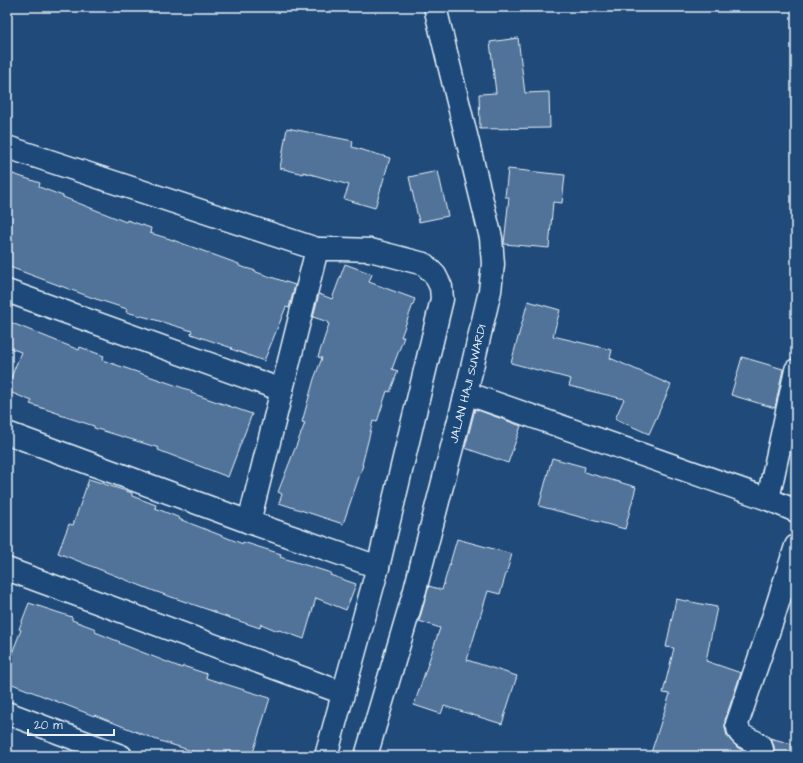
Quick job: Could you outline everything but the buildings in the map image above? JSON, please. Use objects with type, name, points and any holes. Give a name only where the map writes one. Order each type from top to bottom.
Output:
[{"type":"street","name":"JALAN HAJI SUWARDI","points":[[366,756],[415,590],[466,393],[490,291],[493,264],[491,238],[434,7]]},
{"type":"street","points":[[7,147],[317,249],[370,250],[424,264],[436,275],[441,287],[442,299],[378,567],[326,756]]},
{"type":"street","points":[[249,522],[317,249]]},
{"type":"street","points":[[7,290],[282,390]]},
{"type":"street","points":[[768,499],[796,370]]},
{"type":"street","points":[[466,393],[768,499],[796,511]]},
{"type":"street","points":[[7,433],[249,522],[378,567]]},
{"type":"street","points":[[762,756],[763,750],[760,745],[743,736],[739,731],[737,724],[796,546]]},
{"type":"street","points":[[7,569],[343,693]]},
{"type":"street","points":[[7,713],[121,756]]}]
